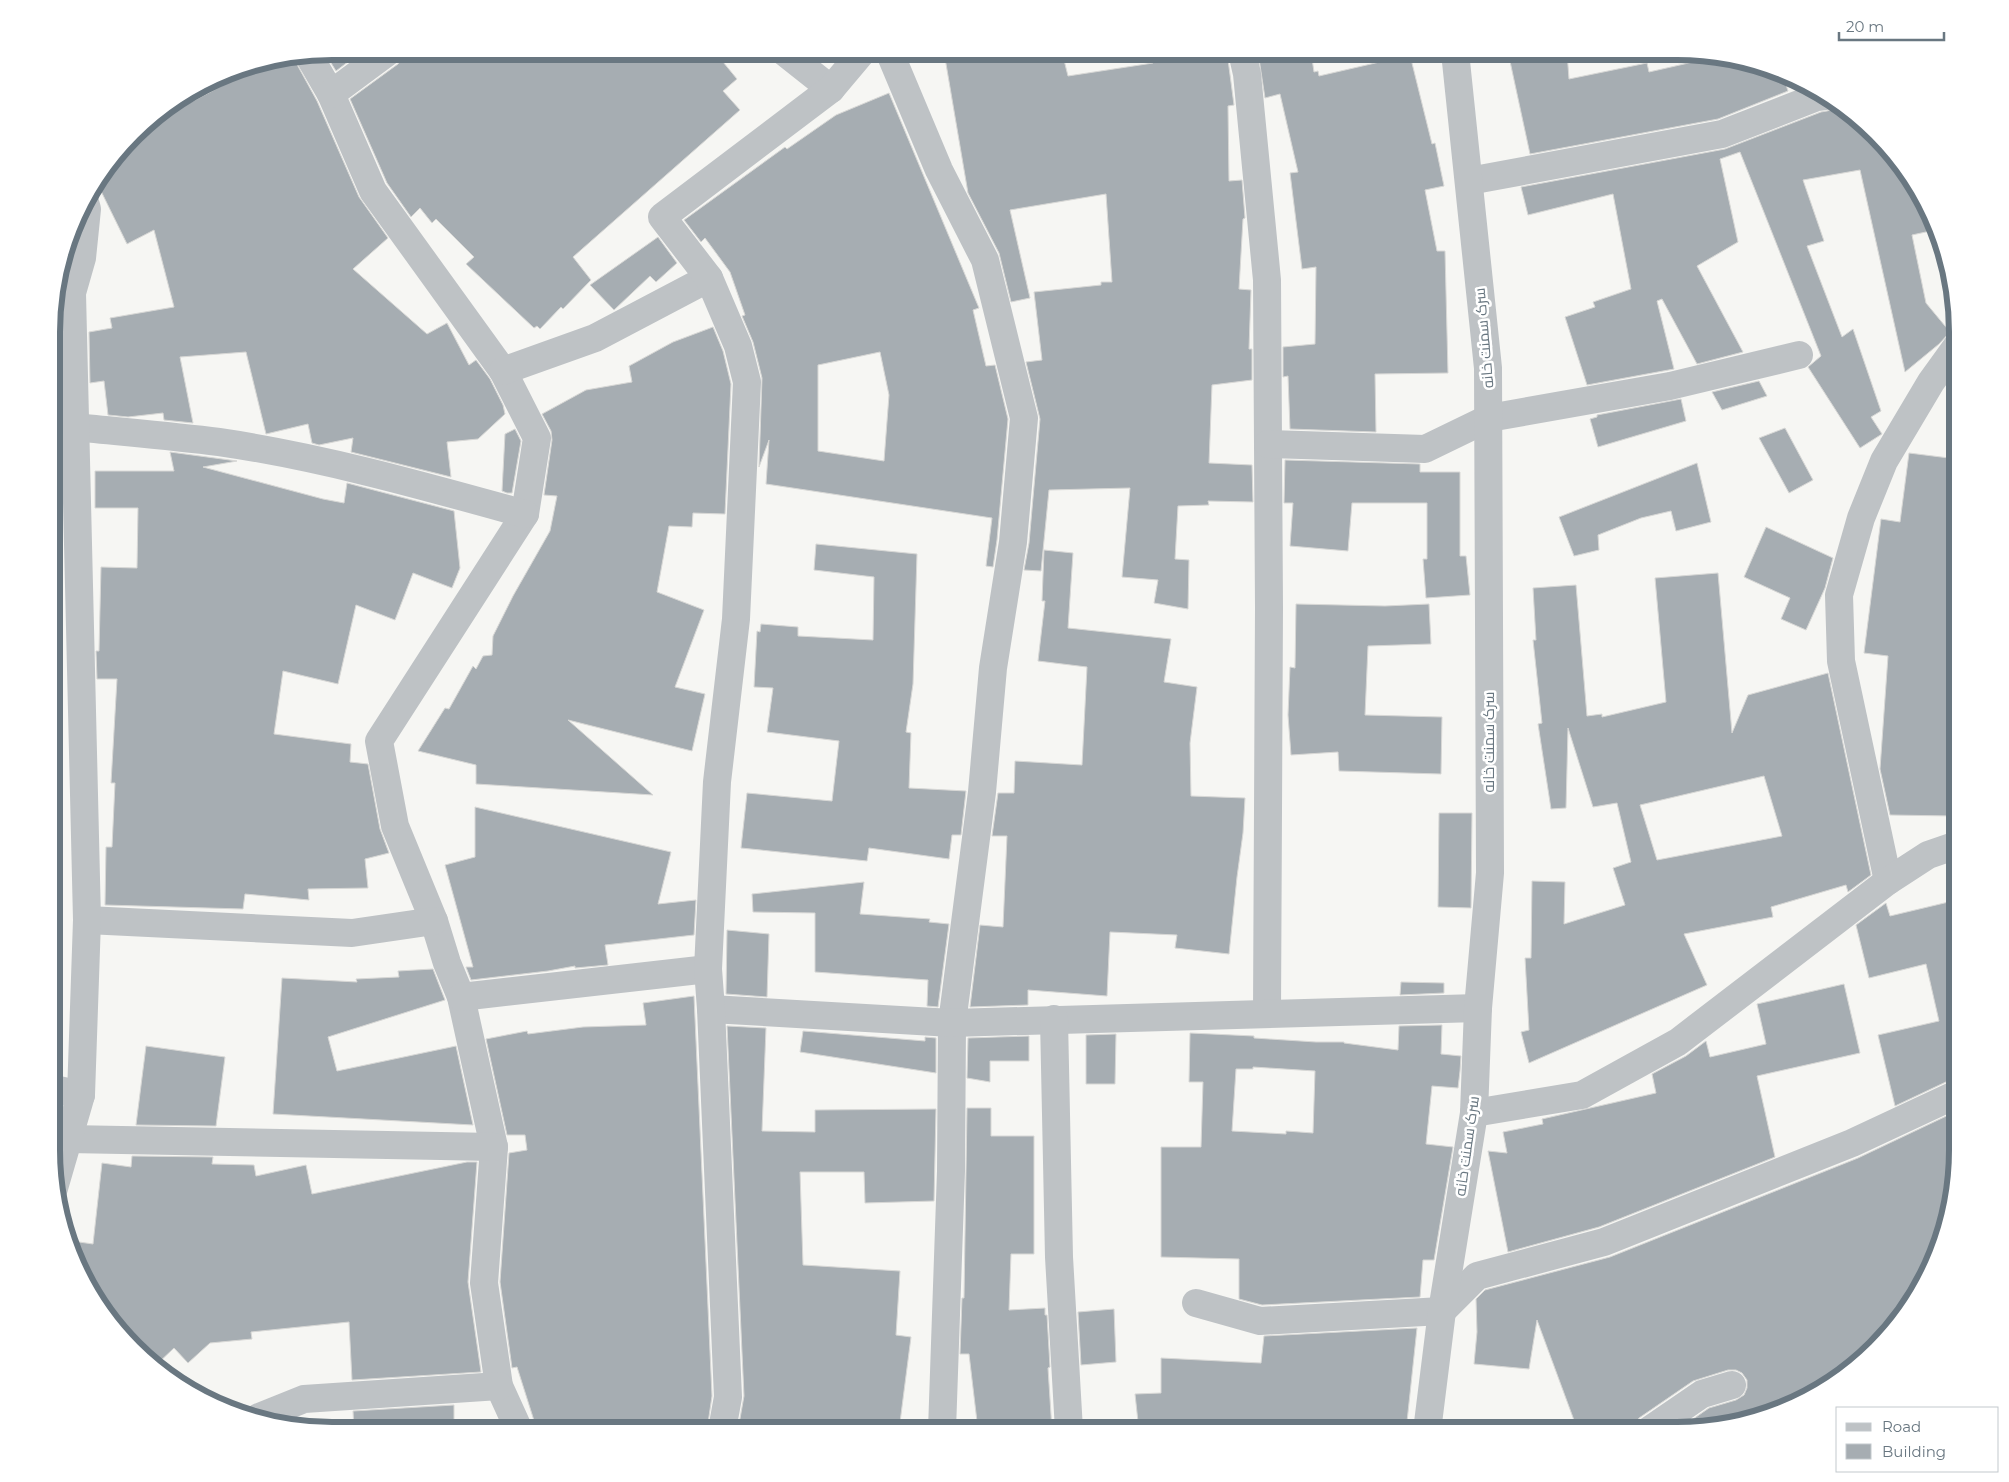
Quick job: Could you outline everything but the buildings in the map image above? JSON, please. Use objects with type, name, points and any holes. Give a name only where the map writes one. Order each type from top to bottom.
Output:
[{"type":"street","points":[[331,94],[377,60]]},
{"type":"street","points":[[793,60],[831,90]]},
{"type":"street","points":[[723,1422],[728,1397],[712,1009],[708,969],[717,782],[736,619],[747,382],[738,346],[709,278],[662,217],[831,90],[856,60]]},
{"type":"street","points":[[892,60],[939,170],[985,260],[1024,418],[1013,542],[993,668],[982,792],[952,1023],[951,1171],[942,1422]]},
{"type":"street","points":[[1244,60],[1247,74],[1267,280],[1268,1013]]},
{"type":"street","name":"سرک سمنت خانه","points":[[1428,1422],[1442,1311],[1474,1113],[1478,1008],[1490,873],[1488,368],[1456,60]]},
{"type":"street","points":[[313,61],[331,94],[373,191],[504,371],[537,438],[525,514],[379,742],[395,826],[434,921],[447,963],[461,997],[494,1147],[484,1283],[498,1386],[515,1422]]},
{"type":"street","points":[[1470,181],[1722,134],[1816,98]]},
{"type":"street","points":[[61,1164],[81,1095],[87,920],[75,427],[64,384],[72,293],[82,258],[87,213]]},
{"type":"street","points":[[504,371],[595,338],[709,278]]},
{"type":"street","points":[[1268,444],[1425,449],[1489,418],[1670,386],[1798,354]]},
{"type":"street","points":[[1888,881],[1841,661],[1839,595],[1861,518],[1884,461],[1931,382],[1949,357]]},
{"type":"street","points":[[75,427],[210,441],[264,450],[406,482],[525,514]]},
{"type":"street","points":[[1474,1113],[1582,1095],[1678,1042],[1888,881],[1928,855],[1949,848]]},
{"type":"street","points":[[87,920],[352,933],[434,921]]},
{"type":"street","points":[[461,997],[708,969]]},
{"type":"street","points":[[712,1009],[952,1023],[1478,1008]]},
{"type":"street","points":[[1054,1019],[1060,1257],[1069,1422]]},
{"type":"street","points":[[60,1090],[81,1095]]},
{"type":"street","points":[[1196,1304],[1260,1321],[1442,1311],[1477,1276],[1604,1242],[1852,1143],[1949,1098]]},
{"type":"street","points":[[68,1139],[494,1147]]},
{"type":"street","points":[[1661,1422],[1702,1394],[1732,1385]]},
{"type":"street","points":[[266,1414],[304,1399],[498,1386]]},
{"type":"shaded area","points":[[79,232],[74,383],[60,384],[60,332],[65,279]]}]
